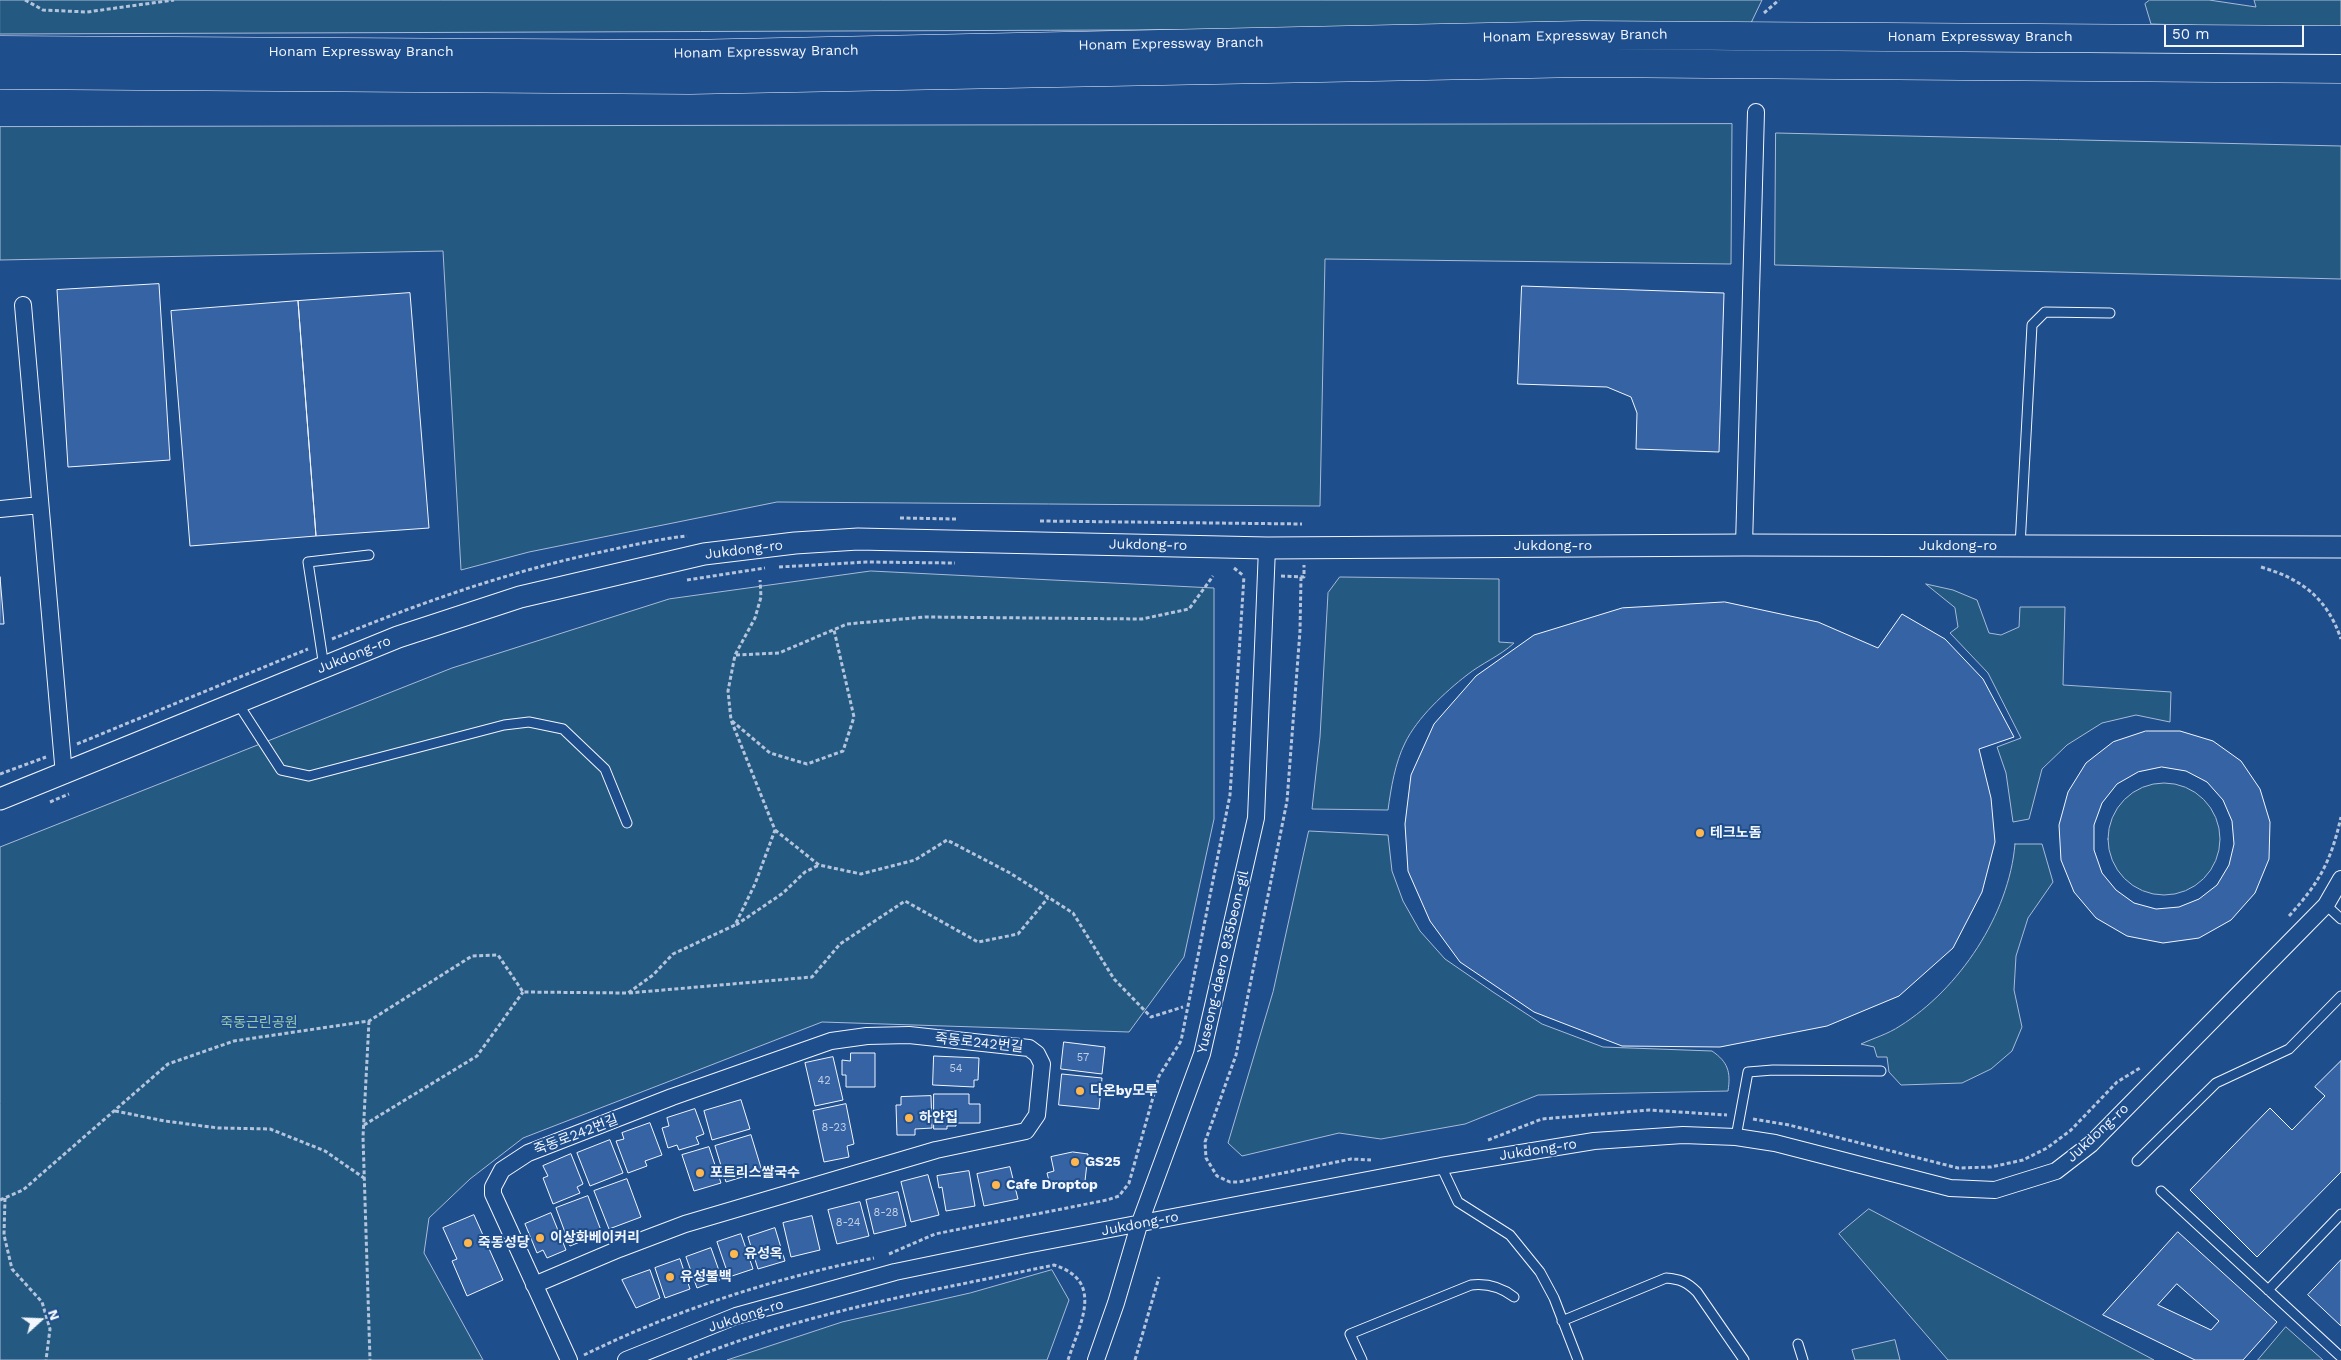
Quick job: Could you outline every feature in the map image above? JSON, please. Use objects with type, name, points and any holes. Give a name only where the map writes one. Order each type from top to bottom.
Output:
[{"type":"highway","name":"Honam Expressway Branch","points":[[0,50],[687,54],[1583,35],[2341,40]]},
{"type":"highway","name":"Honam Expressway Branch","points":[[0,75],[690,80],[1582,64],[2341,69]]},
{"type":"street","points":[[1744,545],[1756,112]]},
{"type":"street","points":[[23,305],[40,505],[69,784]]},
{"type":"street","points":[[0,509],[40,505]]},
{"type":"street","name":"Jukdong-ro","points":[[0,799],[69,784],[236,702],[398,637],[520,597],[704,554],[795,543],[858,539],[1267,548],[1744,545],[2341,547]]},
{"type":"street","name":"Yuseong-daero 935beon-gil","points":[[1096,1360],[1140,1225],[1202,1054],[1256,818],[1267,548]]},
{"type":"street","name":"Jukdong-ro","points":[[626,1360],[736,1316],[895,1272],[1026,1245],[1140,1225],[1441,1166],[1594,1141],[1683,1135],[1736,1137],[1774,1144],[1950,1188],[1995,1190],[2056,1171],[2090,1144],[2326,905],[2341,879]]},
{"type":"street","name":"죽동로242번길","points":[[534,1285],[619,1249],[685,1224],[936,1150],[1026,1131],[1037,1115],[1042,1064],[1038,1054],[1030,1048],[909,1035],[867,1036],[831,1041],[672,1097],[528,1154],[502,1170],[492,1186],[493,1194],[534,1285],[569,1360]]},
{"type":"lane","points":[[2020,546],[2032,325],[2044,312],[2110,313]]},
{"type":"lane","points":[[324,667],[308,562],[369,555]]},
{"type":"lane","points":[[236,702],[281,770],[309,776],[504,725],[529,722],[563,729],[605,769],[628,823]]},
{"type":"lane","points":[[2326,905],[2341,919]]},
{"type":"lane","points":[[2137,1161],[2216,1083],[2289,1050],[2341,996]]},
{"type":"lane","points":[[1736,1137],[1748,1072],[1773,1070],[1882,1071]]},
{"type":"lane","points":[[1441,1166],[1458,1202],[1510,1235],[1540,1272],[1554,1298],[1578,1360]]},
{"type":"lane","points":[[2161,1191],[2341,1357]]},
{"type":"lane","points":[[2268,1290],[2341,1214]]},
{"type":"lane","points":[[1562,1321],[1666,1278],[1675,1279],[1687,1282],[1697,1292],[1744,1360]]},
{"type":"lane","points":[[1362,1360],[1350,1334],[1472,1285],[1484,1284],[1496,1287],[1514,1297]]},
{"type":"lane","points":[[1798,1344],[1803,1360]]},
{"type":"path","points":[[25,0],[43,10],[87,12],[174,0]]},
{"type":"path","points":[[1759,20],[1771,5],[1778,0]]},
{"type":"path","points":[[1227,524],[1302,524]]},
{"type":"path","points":[[776,567],[866,562],[962,563]]},
{"type":"path","points":[[1229,572],[1229,567],[1244,576]]},
{"type":"path","points":[[680,581],[767,568]]},
{"type":"path","points":[[735,655],[779,653],[847,624],[924,617],[1142,619],[1189,609],[1213,576]]},
{"type":"path","points":[[1236,576],[1244,576]]},
{"type":"path","points":[[1107,1200],[1119,1196],[1129,1183],[1159,1076],[1180,1042],[1230,795],[1244,576]]},
{"type":"path","points":[[1301,577],[1300,631],[1287,801],[1236,1055],[1205,1142],[1206,1158],[1217,1176],[1230,1182],[1239,1182],[1351,1159],[1376,1160]]},
{"type":"path","points":[[760,580],[761,598],[757,611],[735,655],[728,692],[731,720],[775,830],[819,865],[861,874],[915,860],[947,840],[1010,873],[1073,914],[1114,978],[1151,1017],[1183,1007]]},
{"type":"path","points":[[731,720],[770,753],[807,764],[843,751],[854,717],[834,630]]},
{"type":"path","points":[[49,803],[69,784]]},
{"type":"path","points":[[2286,918],[2312,891],[2335,844],[2341,817]]},
{"type":"path","points":[[735,925],[755,884],[775,830]]},
{"type":"path","points":[[628,993],[653,975],[673,954],[735,925],[783,893],[805,872],[819,865]]},
{"type":"path","points":[[523,992],[628,993],[812,977],[840,944],[905,901],[978,942],[1018,934],[1048,898]]},
{"type":"path","points":[[0,1200],[24,1190],[168,1064],[234,1041],[369,1021],[472,956],[498,955],[523,992]]},
{"type":"path","points":[[363,1125],[477,1056],[523,992]]},
{"type":"path","points":[[369,1021],[363,1125],[370,1360]]},
{"type":"path","points":[[1485,1140],[1542,1119],[1649,1110],[1715,1114],[1789,1125],[1958,1168],[1991,1167],[2023,1160],[2047,1148],[2071,1130],[2117,1082],[2146,1064]]},
{"type":"path","points":[[115,1111],[165,1121],[218,1128],[270,1128],[325,1150],[364,1178]]},
{"type":"path","points":[[5,1198],[4,1235],[12,1269],[42,1302],[50,1329],[46,1360]]},
{"type":"path","points":[[688,1360],[798,1321],[1054,1264],[1067,1269],[1079,1279],[1086,1292],[1086,1306],[1068,1360]]},
{"type":"path","points":[[1134,1360],[1159,1278]]},
{"type":"green space","points":[[0,0],[1762,0],[1751,23],[1401,29],[0,34]]},
{"type":"green space","points":[[2150,0],[2209,0],[2256,7],[2254,0],[2341,0],[2341,30],[2151,24],[2145,4]]},
{"type":"green space","points":[[1732,124],[1731,264],[1325,259],[1320,506],[777,502],[529,552],[461,570],[443,251],[0,260],[0,127]]},
{"type":"green space","points":[[1776,133],[2341,146],[2341,279],[1775,265]]},
{"type":"green space","name":"죽동근린공원","points":[[871,571],[1214,588],[1214,819],[1184,957],[1129,1032],[822,1022],[523,1138],[470,1179],[429,1218],[424,1253],[483,1360],[0,1360],[0,847],[452,668],[669,599]]},
{"type":"green space","points":[[1340,577],[1499,579],[1499,642],[1514,643],[1473,671],[1441,697],[1417,724],[1405,743],[1396,767],[1388,810],[1312,809],[1320,737],[1328,593]]},
{"type":"green space","points":[[1926,584],[1953,590],[1977,600],[1989,633],[2001,635],[2019,627],[2020,607],[2065,607],[2063,685],[2171,692],[2170,722],[2136,715],[2102,723],[2067,745],[2042,769],[2029,819],[2013,822],[2006,773],[1997,747],[2021,738],[1988,673],[1950,633],[1958,627],[1955,608]]},
{"type":"green space","points":[[2164,783],[2185,787],[2203,800],[2216,818],[2220,839],[2216,860],[2203,878],[2185,891],[2164,895],[2143,891],[2125,878],[2112,860],[2108,839],[2112,818],[2125,800],[2143,787]]},
{"type":"green space","points":[[1309,831],[1388,835],[1392,871],[1403,901],[1420,931],[1445,959],[1542,1024],[1603,1047],[1712,1051],[1722,1059],[1727,1068],[1729,1078],[1728,1091],[1538,1095],[1465,1124],[1381,1139],[1339,1133],[1242,1156],[1228,1143],[1273,992]]},
{"type":"green space","points":[[2015,844],[2042,844],[2053,882],[2028,918],[2016,956],[2014,990],[2022,1027],[2012,1051],[1991,1069],[1962,1083],[1901,1085],[1889,1072],[1887,1057],[1877,1057],[1874,1047],[1861,1044],[1895,1029],[1922,1010],[1961,971],[1992,923],[2011,871]]},
{"type":"green space","points":[[1869,1209],[2154,1360],[1948,1360],[1839,1234]]},
{"type":"green space","points":[[1052,1270],[1069,1300],[1047,1360],[727,1360],[842,1322],[970,1293]]},
{"type":"green space","points":[[2286,1327],[2323,1360],[2258,1360]]},
{"type":"green space","points":[[1895,1340],[1900,1360],[1855,1360],[1852,1350]]},
{"type":"building","points":[[159,284],[170,460],[68,467],[57,290]]},
{"type":"building","points":[[1522,286],[1724,293],[1719,452],[1636,449],[1637,413],[1631,397],[1607,387],[1518,384]]},
{"type":"building","points":[[410,293],[429,528],[316,536],[298,301]]},
{"type":"building","points":[[298,301],[316,536],[190,546],[171,311]]},
{"type":"building","points":[[0,577],[4,624],[0,624]]},
{"type":"building","name":"테크노돔","points":[[1725,602],[1818,622],[1878,648],[1902,614],[1945,639],[1983,679],[2014,737],[1979,749],[1991,798],[1995,842],[1982,892],[1953,948],[1899,996],[1827,1026],[1720,1047],[1622,1046],[1534,1012],[1460,962],[1430,921],[1408,871],[1405,824],[1411,775],[1434,724],[1476,676],[1534,635],[1622,608]]},
{"type":"building","points":[[2146,731],[2180,731],[2213,741],[2241,761],[2260,789],[2270,822],[2269,859],[2255,893],[2231,920],[2199,938],[2163,943],[2127,936],[2096,918],[2074,892],[2061,860],[2059,825],[2068,792],[2086,763],[2113,742]],"holes":[[[2162,767],[2186,771],[2207,782],[2223,800],[2232,821],[2234,844],[2229,865],[2217,885],[2199,899],[2179,907],[2156,909],[2134,903],[2116,890],[2102,873],[2094,850],[2094,825],[2102,803],[2117,784],[2138,772]]]},
{"type":"building","points":[[1064,1042],[1105,1047],[1102,1074],[1061,1069]]},
{"type":"building","points":[[851,1053],[875,1053],[875,1087],[846,1087],[846,1075],[842,1075],[842,1060],[850,1061]]},
{"type":"building","points":[[934,1056],[979,1058],[978,1080],[974,1080],[974,1087],[933,1085]]},
{"type":"building","points":[[833,1057],[843,1100],[815,1106],[805,1063]]},
{"type":"building","points":[[2341,1061],[2341,1172],[2257,1257],[2190,1190],[2270,1108],[2292,1130],[2325,1096],[2315,1087]]},
{"type":"building","points":[[1062,1074],[1102,1078],[1099,1109],[1059,1105]]},
{"type":"building","points":[[934,1094],[969,1094],[969,1104],[980,1104],[980,1123],[956,1123],[956,1126],[947,1126],[947,1129],[934,1129]]},
{"type":"building","points":[[931,1096],[932,1128],[915,1129],[915,1135],[897,1135],[896,1105],[901,1105],[901,1097]]},
{"type":"building","points":[[741,1100],[750,1129],[712,1140],[704,1111]]},
{"type":"building","points":[[846,1104],[854,1144],[847,1146],[849,1157],[824,1162],[813,1111]]},
{"type":"building","points":[[695,1109],[704,1134],[696,1137],[699,1144],[679,1150],[677,1145],[668,1148],[662,1128],[669,1126],[667,1118]]},
{"type":"building","points":[[650,1123],[662,1155],[645,1161],[647,1166],[628,1173],[616,1141],[624,1139],[622,1133]]},
{"type":"building","points":[[751,1135],[762,1171],[726,1182],[715,1146]]},
{"type":"building","points":[[610,1140],[623,1173],[590,1186],[577,1153]]},
{"type":"building","points":[[709,1147],[721,1183],[694,1191],[682,1155]]},
{"type":"building","points":[[1073,1152],[1088,1154],[1085,1181],[1051,1189],[1047,1173],[1054,1171],[1051,1157]]},
{"type":"building","points":[[571,1154],[583,1184],[577,1187],[580,1193],[553,1204],[543,1178],[548,1176],[543,1166]]},
{"type":"building","points":[[1010,1167],[1018,1199],[984,1206],[977,1174]]},
{"type":"building","points":[[969,1171],[975,1206],[946,1211],[942,1187],[939,1188],[937,1176]]},
{"type":"building","points":[[928,1175],[939,1215],[911,1222],[901,1182]]},
{"type":"building","points":[[627,1179],[641,1217],[609,1229],[594,1191]]},
{"type":"building","points":[[898,1192],[906,1226],[874,1234],[866,1200]]},
{"type":"building","points":[[588,1196],[602,1233],[570,1246],[556,1208]]},
{"type":"building","points":[[860,1202],[869,1236],[837,1244],[828,1210]]},
{"type":"building","points":[[551,1213],[566,1250],[547,1258],[543,1250],[537,1253],[525,1224]]},
{"type":"building","name":"죽동성당","points":[[474,1215],[503,1280],[467,1296],[452,1261],[457,1259],[443,1228]]},
{"type":"building","points":[[812,1216],[820,1250],[791,1257],[783,1223]]},
{"type":"building","points":[[775,1228],[785,1261],[758,1269],[748,1237]]},
{"type":"building","points":[[2178,1232],[2277,1322],[2243,1360],[2195,1360],[2103,1315]],"holes":[[[2177,1284],[2219,1321],[2211,1330],[2158,1305]]]},
{"type":"building","points":[[741,1234],[753,1269],[729,1277],[717,1242]]},
{"type":"building","points":[[711,1248],[722,1279],[697,1288],[686,1257]]},
{"type":"building","points":[[680,1259],[690,1289],[665,1298],[655,1268]]},
{"type":"building","points":[[2341,1260],[2341,1326],[2308,1295]]},
{"type":"building","points":[[650,1270],[660,1298],[636,1308],[622,1280]]},
{"type":"place","name":"테크노돔","points":[[1700,833]]},
{"type":"place","name":"다온by모루","points":[[1080,1091]]},
{"type":"place","name":"하얀집","points":[[909,1118]]},
{"type":"place","name":"GS25","points":[[1075,1162]]},
{"type":"place","name":"포트리스쌀국수","points":[[700,1173]]},
{"type":"place","name":"Cafe Droptop","points":[[996,1185]]},
{"type":"place","name":"이상화베이커리","points":[[540,1238]]},
{"type":"place","name":"죽동성당","points":[[468,1243]]},
{"type":"place","name":"유성옥","points":[[734,1254]]},
{"type":"place","name":"유성불백","points":[[670,1277]]}]
